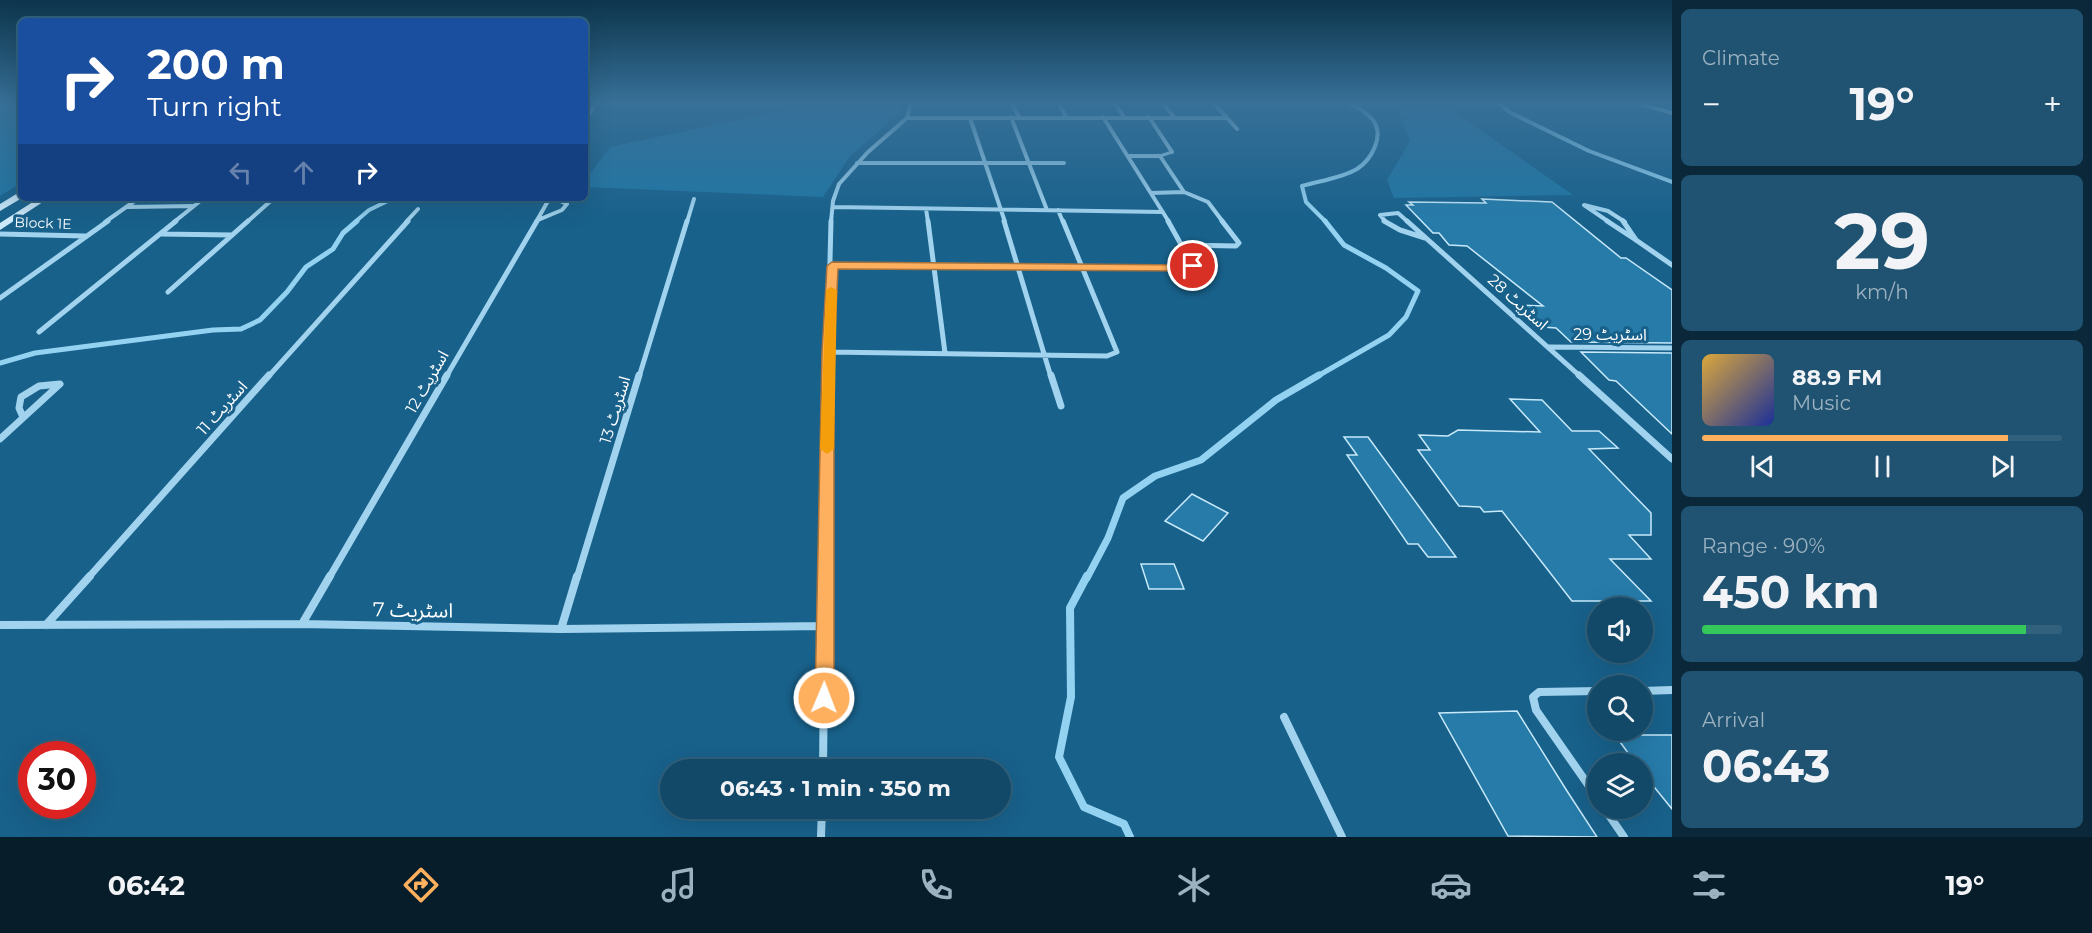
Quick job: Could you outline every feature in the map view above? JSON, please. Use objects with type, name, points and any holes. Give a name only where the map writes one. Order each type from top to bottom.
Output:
[{"type":"main road","points":[[0,208],[18,197]]},
{"type":"main road","points":[[0,227],[40,201]]},
{"type":"street","points":[[823,759],[832,207],[836,191],[857,163],[879,141]]},
{"type":"street","points":[[979,141],[1002,209],[1043,354],[1061,405]]},
{"type":"street","points":[[1021,141],[1047,210]]},
{"type":"street","points":[[832,266],[1188,268],[1193,266],[1119,141]]},
{"type":"street","points":[[1166,141],[1172,152]]},
{"type":"street","points":[[1128,156],[1160,156],[1184,192]]},
{"type":"street","points":[[857,163],[1064,164]]},
{"type":"street","points":[[1151,193],[1184,192],[1208,202],[1239,245],[1182,245]]},
{"type":"street","name":"اسٹریٹ 13","points":[[561,629],[694,199]]},
{"type":"street","points":[[0,298],[135,201]]},
{"type":"street","points":[[39,332],[200,201]]},
{"type":"street","points":[[168,292],[271,201]]},
{"type":"street","name":"اسٹریٹ 12","points":[[302,624],[548,201]]},
{"type":"street","name":"اسٹریٹ 12","points":[[538,220],[562,210],[567,204],[560,201]]},
{"type":"street","points":[[1636,241],[1627,223],[1596,206],[1584,205],[1636,241],[1672,265]]},
{"type":"street","points":[[127,207],[194,206]]},
{"type":"street","points":[[832,207],[1163,212]]},
{"type":"street","name":"اسٹریٹ 11","points":[[46,625],[418,209]]},
{"type":"street","points":[[926,209],[945,353]]},
{"type":"street","points":[[828,352],[1107,356],[1117,352],[1058,210]]},
{"type":"street","name":"اسٹریٹ 28","points":[[1425,238],[1384,222],[1380,215],[1398,213],[1672,459]]},
{"type":"street","name":"Block 1E","points":[[0,234],[86,236]]},
{"type":"street","points":[[160,234],[232,235]]},
{"type":"street","name":"اسٹریٹ 29","points":[[1549,347],[1672,348]]},
{"type":"street","points":[[0,439],[60,384],[53,382],[40,386],[21,397],[19,408],[23,417]]},
{"type":"street","name":"اسٹریٹ 7","points":[[0,625],[302,624],[561,629],[826,626]]},
{"type":"street","points":[[1653,691],[1672,690]]},
{"type":"street","points":[[1587,691],[1539,692],[1533,697],[1536,710],[1587,783]]},
{"type":"street","points":[[1284,717],[1342,837]]},
{"type":"street","points":[[821,837],[822,819]]},
{"type":"street","points":[[1612,819],[1624,837]]},
{"type":"lane","points":[[1160,156],[1172,152]]},
{"type":"shaded area","points":[[0,141],[18,141],[18,185],[0,196]]},
{"type":"shaded area","points":[[638,141],[867,141],[850,156],[823,197],[588,187],[588,177],[610,147]]},
{"type":"shaded area","points":[[1410,141],[1496,141],[1573,195],[1394,198],[1387,180]]},
{"type":"building","points":[[1482,199],[1552,202],[1621,258],[1626,258],[1672,290],[1672,343],[1571,342],[1556,328],[1543,327],[1520,305],[1543,306],[1467,246],[1449,245],[1439,233],[1433,233],[1406,205],[1413,205],[1409,202],[1486,203]]},
{"type":"building","points":[[1581,352],[1672,353],[1672,434],[1616,381],[1609,380]]},
{"type":"building","points":[[1510,399],[1542,400],[1572,431],[1599,431],[1618,448],[1589,449],[1651,513],[1651,535],[1629,535],[1651,559],[1610,559],[1647,597],[1587,597],[1587,601],[1572,601],[1502,511],[1484,512],[1480,507],[1459,506],[1418,450],[1430,450],[1419,435],[1448,436],[1458,430],[1540,432]]},
{"type":"building","points":[[1344,437],[1368,437],[1456,557],[1428,557],[1418,544],[1408,544],[1347,455],[1357,455]]},
{"type":"building","points":[[1192,494],[1228,513],[1203,541],[1165,521]]},
{"type":"building","points":[[1141,564],[1174,564],[1184,589],[1149,589]]},
{"type":"building","points":[[1517,711],[1597,837],[1508,836],[1439,713]]},
{"type":"building","points":[[1653,735],[1672,735],[1672,809],[1653,786],[1653,753],[1628,753],[1619,741],[1653,741]]},
{"type":"waterway","points":[[1325,221],[1306,202],[1302,186],[1357,169],[1367,160],[1377,141]]},
{"type":"waterway","points":[[1569,141],[1672,182]]},
{"type":"waterway","points":[[355,222],[369,210],[388,201]]},
{"type":"waterway","points":[[0,363],[35,353],[213,330],[241,329],[260,320],[287,292],[306,267],[333,249],[343,233],[357,221]]},
{"type":"waterway","points":[[1316,377],[1389,335],[1406,317],[1418,291],[1386,268],[1344,245],[1325,221]]},
{"type":"waterway","points":[[1087,578],[1108,538],[1123,498],[1155,476],[1201,460],[1276,400],[1319,375]]},
{"type":"waterway","points":[[1087,576],[1070,608],[1071,697],[1059,757],[1084,807],[1124,824],[1130,837]]},
{"type":"slow traffic","points":[[827,449],[831,290]]},
{"type":"route","points":[[824,698],[828,352],[832,266],[1188,268],[1193,266]]}]
